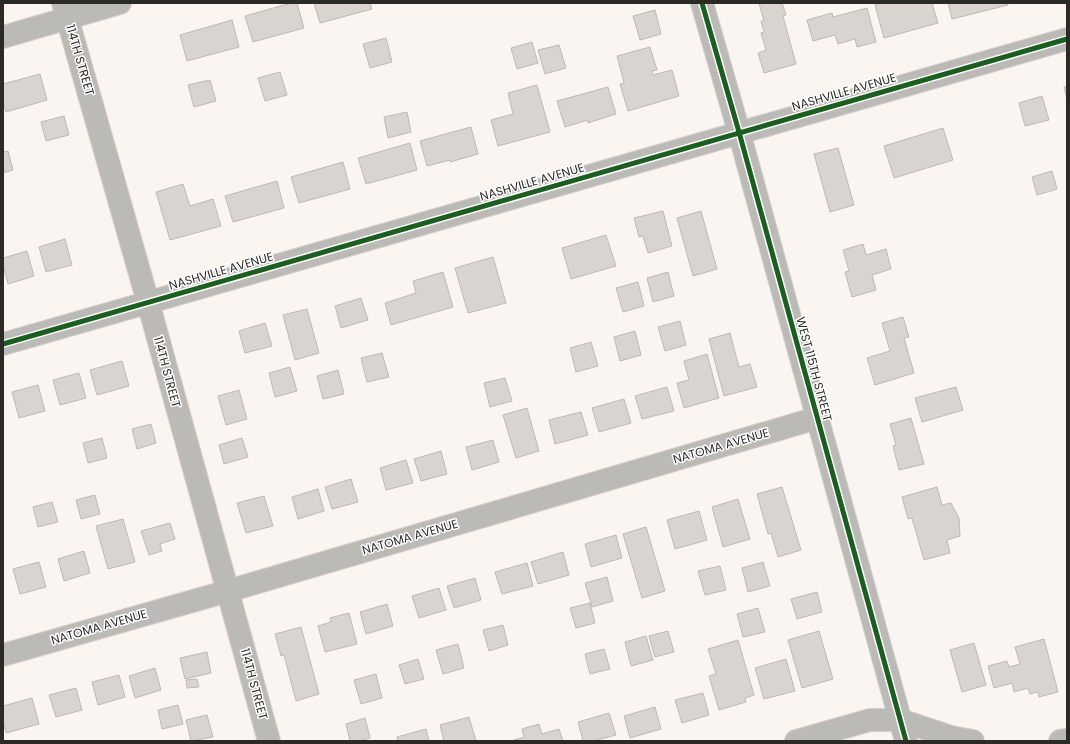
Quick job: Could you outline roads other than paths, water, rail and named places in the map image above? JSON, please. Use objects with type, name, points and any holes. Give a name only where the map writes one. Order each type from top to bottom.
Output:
[{"type":"street","points":[[3,37],[66,11],[120,3]]},
{"type":"street","name":"WEST 115TH STREET","points":[[702,3],[739,132],[906,741]]},
{"type":"street","name":"114TH STREET","points":[[66,11],[269,741]]},
{"type":"street","name":"NASHVILLE AVENUE","points":[[3,344],[1067,39]]},
{"type":"street","name":"NATOMA AVENUE","points":[[3,655],[228,591],[817,418]]},
{"type":"street","points":[[796,741],[870,720],[900,720],[951,737],[973,741]]},
{"type":"street","points":[[1060,741],[1067,740]]}]
